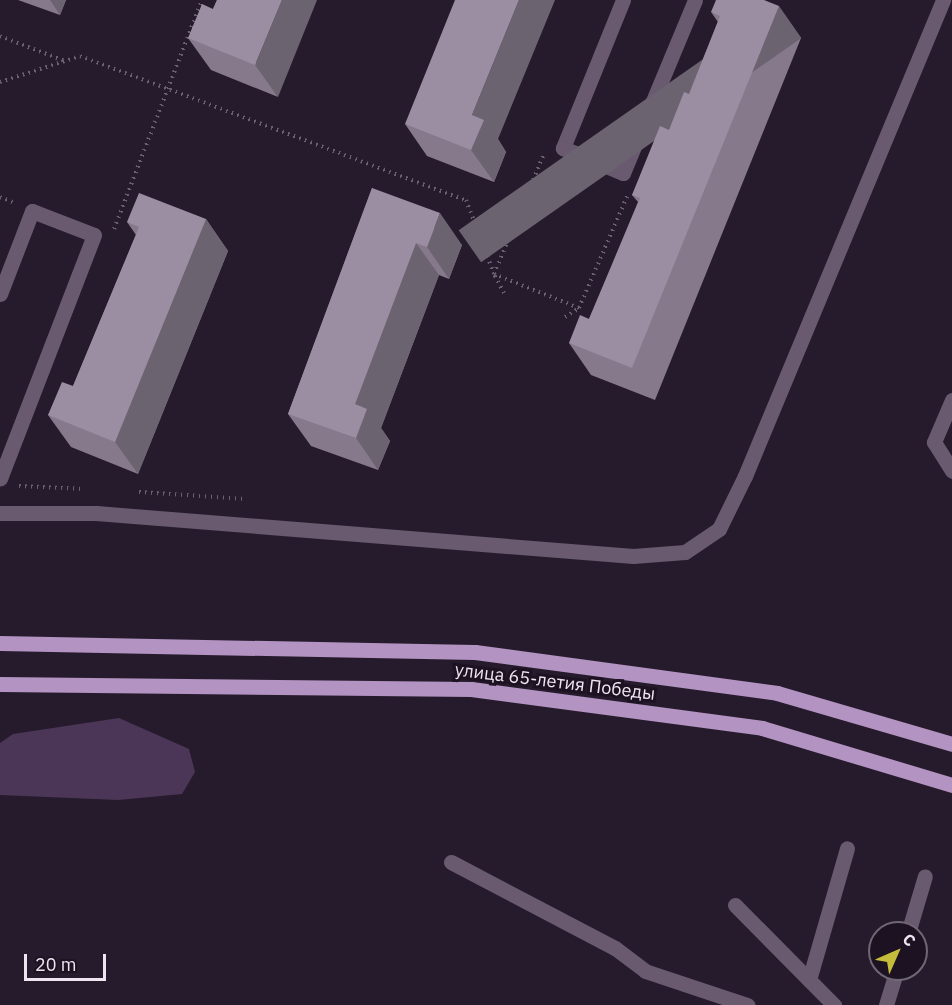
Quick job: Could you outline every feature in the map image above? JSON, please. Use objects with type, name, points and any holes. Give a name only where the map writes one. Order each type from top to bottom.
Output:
[{"type":"main road","name":"улица 65-летия Победы","points":[[0,644],[475,652],[777,693],[952,744]]},
{"type":"main road","name":"улица 65-летия Победы","points":[[0,684],[471,689],[762,728],[952,785]]},
{"type":"lane","points":[[623,0],[563,148],[623,173],[695,0]]},
{"type":"lane","points":[[0,513],[96,513],[633,556],[686,552],[719,529],[745,476],[943,0]]},
{"type":"lane","points":[[0,294],[32,211],[94,235],[0,479]]},
{"type":"lane","points":[[952,400],[934,442],[952,471]]},
{"type":"lane","points":[[809,980],[847,848]]},
{"type":"lane","points":[[452,862],[615,948],[645,971],[747,1005]]},
{"type":"lane","points":[[912,921],[925,876]]},
{"type":"lane","points":[[735,905],[834,1005]]},
{"type":"lane","points":[[886,1005],[893,981]]},
{"type":"path","points":[[0,36],[66,61]]},
{"type":"path","points":[[0,82],[80,56],[466,200],[494,274],[579,308]]},
{"type":"path","points":[[565,317],[579,308],[634,182]]},
{"type":"shaded area","points":[[119,718],[189,749],[195,772],[182,794],[118,800],[0,795],[0,743],[13,734]]},
{"type":"building","points":[[217,0],[282,0],[255,65],[188,38],[202,4],[213,9]]},
{"type":"building","points":[[455,0],[519,0],[472,115],[484,120],[471,150],[405,124]]},
{"type":"building","points":[[716,0],[764,0],[779,6],[632,368],[569,343],[580,315],[589,319],[612,265],[640,198],[632,195],[660,126],[669,130],[684,92],[689,94],[720,16],[711,12]]},
{"type":"building","points":[[372,188],[440,213],[427,247],[416,243],[355,404],[367,409],[356,438],[288,414]]},
{"type":"building","points":[[139,193],[206,219],[115,442],[48,415],[62,382],[73,386],[139,227],[127,222]]}]
